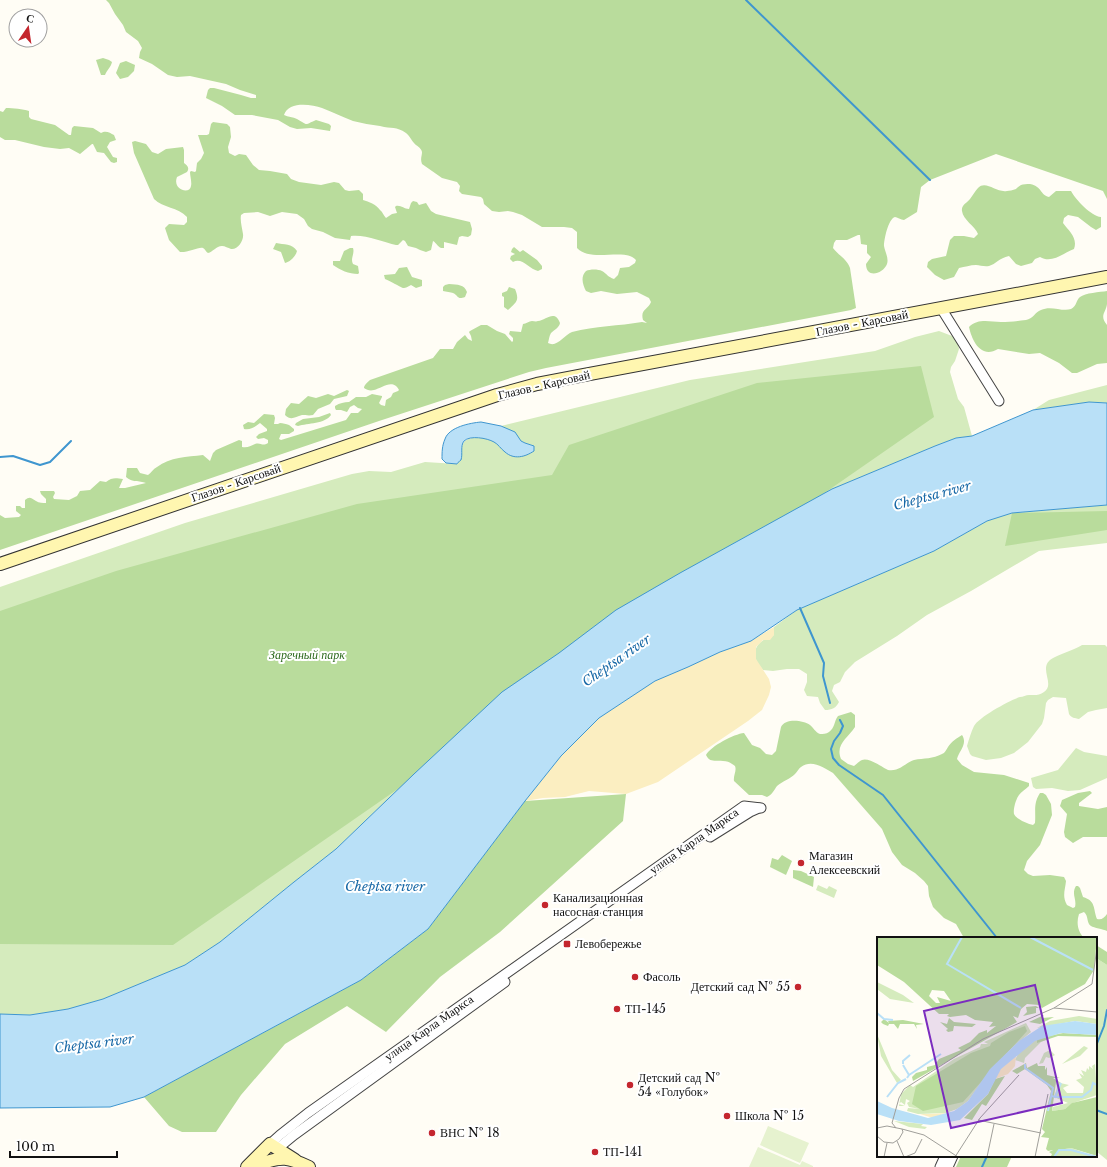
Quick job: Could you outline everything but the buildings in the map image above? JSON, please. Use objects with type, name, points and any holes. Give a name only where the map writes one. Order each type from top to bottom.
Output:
[{"type":"main road","name":"Глазов - Карсовай","points":[[0,564],[459,408],[537,384],[1107,277]]},
{"type":"main road","points":[[274,1147],[309,1167]]},
{"type":"main road","name":"улица Карла Маркса","points":[[258,1165],[274,1147]]},
{"type":"main road","name":"улица Карла Маркса","points":[[246,1167],[274,1147]]},
{"type":"main road","points":[[258,1165],[272,1159],[282,1158],[295,1160]]},
{"type":"street","points":[[941,308],[998,401]]},
{"type":"street","name":"улица Карла Маркса","points":[[744,806],[761,808],[750,812],[693,848],[533,961],[294,1135],[274,1147],[280,1135],[314,1109],[744,806]]},
{"type":"street","points":[[294,1135],[290,1146],[290,1152],[295,1160]]},
{"type":"street","points":[[940,1167],[945,1157]]},
{"type":"street","points":[[948,1167],[953,1157]]},
{"type":"green space","points":[[106,0],[1107,0],[1107,199],[1103,191],[996,154],[930,180],[921,187],[917,212],[904,220],[895,217],[890,222],[884,243],[888,260],[885,267],[879,272],[872,273],[867,269],[866,264],[871,257],[867,253],[867,245],[861,244],[860,235],[847,240],[836,240],[833,248],[847,262],[850,268],[856,308],[851,310],[529,372],[379,421],[0,550],[0,515],[5,518],[19,517],[21,515],[16,511],[16,506],[25,508],[25,500],[28,498],[32,498],[41,503],[46,503],[46,499],[40,491],[54,491],[54,499],[69,500],[77,496],[80,491],[90,490],[100,481],[106,482],[114,478],[123,479],[119,488],[146,483],[128,479],[126,477],[127,468],[137,468],[140,473],[148,475],[154,469],[167,461],[179,458],[203,455],[210,461],[216,450],[239,440],[242,441],[242,447],[266,444],[268,443],[268,440],[264,438],[258,439],[256,437],[267,431],[267,429],[260,423],[249,429],[244,429],[243,425],[248,422],[254,423],[264,414],[274,415],[274,424],[280,423],[289,425],[294,429],[294,431],[289,434],[281,434],[279,439],[281,440],[346,420],[351,413],[358,413],[362,409],[354,405],[350,407],[347,412],[336,410],[335,406],[349,402],[356,397],[366,397],[372,394],[382,396],[379,403],[385,406],[386,400],[391,397],[393,393],[399,390],[397,386],[391,384],[374,390],[367,390],[364,387],[370,380],[433,358],[440,349],[453,349],[457,342],[465,335],[472,341],[469,332],[481,325],[487,325],[505,334],[512,342],[513,338],[509,334],[510,331],[521,332],[523,324],[553,316],[558,319],[560,323],[558,327],[550,334],[548,343],[554,344],[572,332],[598,327],[642,322],[647,323],[643,320],[642,316],[643,312],[650,305],[651,302],[649,298],[637,292],[617,294],[601,291],[591,293],[586,291],[583,284],[584,273],[590,270],[600,270],[614,279],[618,275],[620,268],[629,267],[635,263],[636,260],[631,256],[616,254],[599,255],[583,252],[577,248],[577,232],[572,228],[542,227],[522,215],[513,212],[492,211],[484,204],[481,197],[462,194],[459,191],[460,186],[457,182],[442,178],[422,164],[421,149],[407,134],[399,129],[353,121],[312,105],[290,107],[284,115],[295,118],[306,124],[316,120],[329,124],[331,126],[330,131],[311,128],[297,129],[278,120],[252,115],[235,115],[206,98],[208,90],[210,88],[214,88],[251,98],[256,98],[256,95],[226,84],[190,76],[177,77],[168,75],[152,64],[139,58],[142,48],[138,41],[126,32]]},
{"type":"green space","points":[[103,58],[112,62],[105,75],[101,75],[96,60]]},
{"type":"green space","points":[[126,61],[135,65],[134,71],[128,77],[120,79],[116,73],[120,63]]},
{"type":"green space","points":[[6,108],[29,111],[29,117],[31,119],[55,125],[69,135],[71,135],[72,128],[74,126],[93,128],[101,133],[111,133],[114,135],[116,140],[110,142],[107,147],[113,157],[117,158],[117,162],[111,162],[104,153],[97,152],[93,144],[80,154],[69,148],[60,149],[44,147],[15,140],[5,140],[0,137],[0,111],[3,112]]},
{"type":"green space","points":[[213,122],[227,124],[230,127],[231,137],[228,147],[229,153],[235,156],[239,154],[246,155],[253,165],[259,170],[287,174],[291,179],[299,182],[321,185],[334,182],[339,183],[345,190],[359,190],[363,194],[363,200],[376,206],[386,218],[397,213],[396,206],[409,209],[413,201],[417,202],[419,205],[426,203],[431,211],[436,214],[470,222],[472,229],[471,235],[468,237],[459,237],[457,245],[444,242],[444,248],[439,247],[433,241],[431,250],[426,252],[408,246],[403,240],[396,245],[362,236],[351,236],[350,240],[335,238],[323,232],[312,229],[308,226],[304,219],[297,214],[282,212],[270,216],[258,212],[244,213],[241,215],[243,239],[236,248],[231,249],[220,246],[208,253],[204,248],[180,252],[169,240],[165,228],[169,224],[184,225],[187,222],[187,217],[179,211],[154,199],[134,153],[132,142],[135,141],[146,144],[152,152],[158,154],[166,149],[183,147],[184,163],[188,169],[187,172],[177,177],[176,181],[179,188],[185,191],[190,189],[190,172],[196,171],[197,163],[204,153],[198,135],[209,134],[211,124]]},
{"type":"green space","points":[[1030,184],[1037,187],[1049,197],[1056,191],[1071,191],[1084,207],[1093,214],[1101,217],[1101,227],[1096,230],[1078,217],[1068,215],[1064,218],[1063,223],[1074,238],[1074,249],[1053,259],[1044,259],[1040,257],[1035,259],[1032,263],[1021,266],[1016,264],[1009,256],[989,266],[974,265],[959,268],[954,277],[944,280],[935,275],[927,267],[928,262],[932,259],[946,256],[950,240],[954,236],[974,238],[978,234],[964,217],[962,209],[978,188],[984,185],[1003,191],[1008,191],[1016,189],[1022,185]]},
{"type":"green space","points":[[276,243],[295,248],[297,251],[291,260],[285,263],[281,252],[273,249]]},
{"type":"green space","points":[[514,247],[520,252],[523,250],[537,260],[542,266],[542,269],[538,271],[522,262],[513,262],[510,259],[511,256],[515,254],[511,252]]},
{"type":"green space","points":[[353,248],[352,262],[358,266],[358,274],[339,269],[333,265],[333,261],[340,261],[344,251]]},
{"type":"green space","points":[[407,267],[412,277],[422,280],[422,286],[416,288],[411,285],[403,288],[385,279],[384,275],[395,274],[399,268]]},
{"type":"green space","points":[[449,284],[460,285],[466,289],[467,292],[465,297],[459,298],[453,293],[443,291],[443,287]]},
{"type":"green space","points":[[509,287],[515,289],[517,299],[508,310],[504,307],[504,297],[502,296],[502,293],[507,291]]},
{"type":"green space","points":[[1107,291],[1107,304],[1103,319],[1107,325],[1107,363],[1097,364],[1077,373],[1072,373],[1059,363],[1040,353],[1029,354],[998,349],[992,352],[987,352],[978,347],[970,332],[969,327],[976,322],[1007,322],[1026,320],[1039,311],[1049,308],[1064,310],[1071,309],[1082,296]]},
{"type":"green space","name":"Заречный парк","points":[[939,331],[952,336],[958,343],[959,349],[950,372],[958,399],[964,407],[972,436],[956,438],[832,489],[414,774],[336,849],[220,942],[185,965],[103,999],[68,1009],[30,1015],[0,1014],[0,587],[185,523],[352,474],[369,471],[391,472],[425,462],[457,464],[461,456],[463,444],[469,439],[483,438],[495,442],[506,453],[534,446],[521,441],[514,432],[501,426],[690,380],[875,351],[915,337]]},
{"type":"green space","name":"Заречный парк","points":[[921,366],[934,417],[173,945],[0,944],[0,611],[116,571],[357,504],[552,475],[569,445],[757,383]]},
{"type":"green space","points":[[1107,385],[1107,403],[1089,402],[1033,410],[1049,400]]},
{"type":"green space","points":[[347,390],[349,391],[347,396],[334,399],[330,404],[318,409],[313,415],[302,415],[291,418],[285,415],[286,409],[291,403],[299,404],[308,396],[316,398],[328,394],[334,396]]},
{"type":"green space","points":[[330,413],[331,415],[328,418],[321,422],[298,426],[295,425],[303,419],[319,417]]},
{"type":"green space","points":[[1107,505],[1107,543],[1039,551],[927,615],[855,662],[845,672],[840,682],[834,685],[832,691],[839,702],[837,706],[832,709],[825,710],[818,697],[807,696],[804,690],[807,682],[807,674],[799,669],[773,671],[763,670],[756,660],[755,654],[757,646],[766,638],[774,635],[774,627],[797,610],[934,551],[987,521],[1012,513]]},
{"type":"green space","points":[[1107,511],[1107,530],[1005,546],[1012,513]]},
{"type":"green space","points":[[1082,645],[1105,645],[1107,647],[1107,708],[1088,712],[1079,719],[1072,717],[1069,714],[1066,698],[1053,697],[1046,703],[1042,724],[1028,742],[1014,753],[1001,758],[986,760],[970,754],[967,746],[973,728],[977,722],[995,709],[1015,699],[1028,695],[1038,695],[1044,692],[1048,685],[1046,669],[1049,661]]},
{"type":"green space","points":[[851,712],[855,715],[855,727],[843,742],[840,749],[841,759],[848,764],[854,766],[865,759],[888,770],[899,769],[911,761],[932,758],[943,754],[951,743],[962,735],[964,738],[964,744],[957,759],[962,765],[974,772],[1004,775],[1029,783],[1029,786],[1020,794],[1016,801],[1014,814],[1017,818],[1033,825],[1035,823],[1038,797],[1040,793],[1046,795],[1051,804],[1052,815],[1040,845],[1027,861],[1024,870],[1033,876],[1050,875],[1064,877],[1066,881],[1064,893],[1065,899],[1067,905],[1073,908],[1075,907],[1075,889],[1076,886],[1078,886],[1083,897],[1092,903],[1097,919],[1103,918],[1107,914],[1107,931],[1089,925],[1084,912],[1079,914],[1078,921],[1079,930],[1083,937],[963,937],[956,924],[944,918],[933,907],[929,896],[928,886],[915,873],[902,865],[892,852],[882,829],[833,773],[818,765],[805,765],[793,776],[777,786],[769,796],[749,795],[734,781],[736,770],[735,766],[726,761],[713,761],[706,755],[723,741],[744,733],[752,745],[760,748],[766,754],[772,755],[776,751],[781,727],[786,722],[794,721],[807,723],[818,733],[824,734],[832,729],[838,716]]},
{"type":"green space","points":[[1076,748],[1084,752],[1107,756],[1107,778],[1080,790],[1068,791],[1052,788],[1036,789],[1033,787],[1031,778],[1058,770]]},
{"type":"green space","points":[[1090,791],[1092,793],[1079,803],[1079,806],[1098,809],[1107,807],[1107,837],[1083,837],[1073,843],[1065,837],[1064,832],[1067,814],[1060,806],[1062,800],[1078,793]]},
{"type":"green space","points":[[626,794],[623,821],[500,932],[440,977],[386,1032],[347,1006],[285,1044],[241,1095],[216,1132],[182,1132],[169,1126],[144,1097],[361,980],[428,929],[525,801]]},
{"type":"green space","points":[[782,855],[792,861],[786,875],[770,867],[772,858],[778,860]]},
{"type":"green space","points":[[793,870],[801,871],[814,877],[813,887],[793,878]]},
{"type":"green space","points":[[818,885],[827,889],[829,886],[837,890],[834,898],[816,890]]},
{"type":"green space","points":[[1097,946],[1107,952],[1107,965],[1097,959]]},
{"type":"green space","points":[[1097,959],[1107,965],[1107,1160],[1097,1152]]},
{"type":"green space","points":[[768,1126],[809,1143],[800,1163],[760,1145]]},
{"type":"green space","points":[[758,1147],[800,1165],[802,1161],[813,1167],[749,1167]]},
{"type":"green space","points":[[961,1157],[1012,1157],[1007,1167],[956,1167]]},
{"type":"sand","points":[[774,627],[774,635],[770,640],[763,640],[756,647],[756,659],[769,679],[771,687],[769,695],[762,710],[748,721],[658,782],[626,794],[589,791],[565,797],[525,801],[561,756],[599,718],[655,681],[720,652],[751,641]]},
{"type":"water","name":"Cheptsa river","points":[[1089,402],[1107,403],[1107,505],[1012,513],[987,521],[934,551],[797,610],[751,641],[720,652],[655,681],[599,718],[561,756],[428,929],[361,980],[144,1097],[110,1107],[0,1108],[0,1014],[30,1015],[68,1009],[103,999],[185,965],[220,942],[336,849],[502,692],[559,653],[616,610],[832,489],[935,446],[956,438],[972,436],[1033,410]]},
{"type":"water","points":[[481,422],[501,426],[515,432],[521,441],[534,446],[534,451],[527,455],[516,457],[508,454],[497,444],[491,441],[483,438],[470,438],[463,443],[461,460],[457,464],[446,463],[442,459],[442,454],[443,444],[447,435],[460,426]]},
{"type":"waterway","points":[[746,0],[930,180]]},
{"type":"waterway","points":[[0,457],[13,456],[40,465],[50,462],[71,441]]},
{"type":"waterway","points":[[800,608],[824,663],[823,676],[830,703]]},
{"type":"waterway","points":[[840,720],[843,726],[831,749],[833,758],[839,765],[883,795],[996,937]]},
{"type":"waterway","points":[[1097,1044],[1104,1026],[1107,1010]]},
{"type":"waterway","points":[[1097,1110],[1107,1114]]},
{"type":"waterway","points":[[982,1167],[987,1157]]},
{"type":"place","name":"Магазин Алексеевский","points":[[801,863]]},
{"type":"place","name":"Канализационная насосная станция","points":[[545,905]]},
{"type":"place","name":"Левобережье","points":[[567,944]]},
{"type":"place","name":"Фасоль","points":[[635,977]]},
{"type":"place","name":"Детский сад № 55","points":[[798,987]]},
{"type":"place","name":"ТП-145","points":[[617,1009]]},
{"type":"place","name":"Детский сад № 54 «Голубок»","points":[[630,1085]]},
{"type":"place","name":"Школа № 15","points":[[727,1116]]},
{"type":"place","name":"ВНС № 18","points":[[432,1133]]},
{"type":"place","name":"ТП-141","points":[[595,1152]]}]
